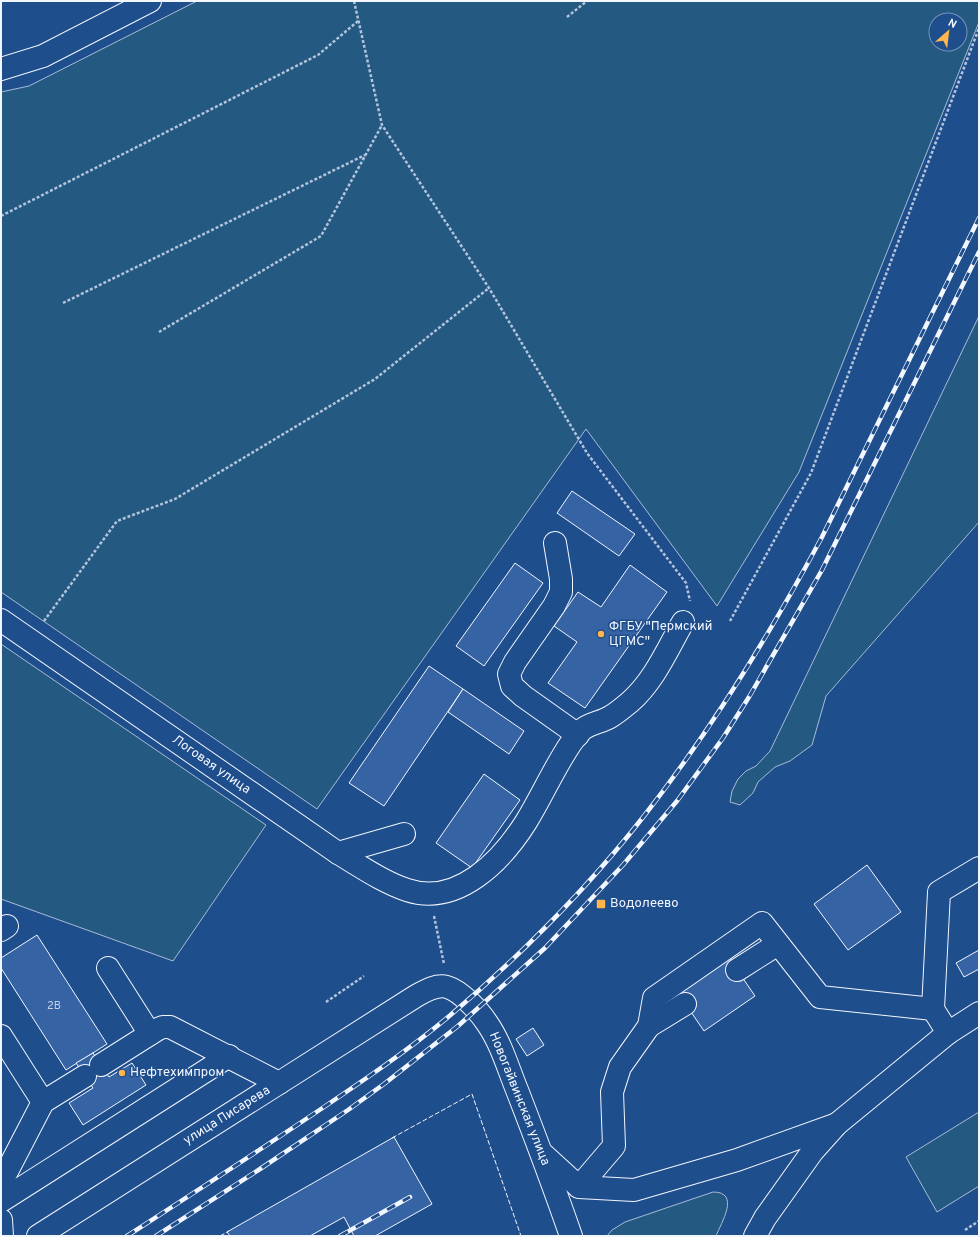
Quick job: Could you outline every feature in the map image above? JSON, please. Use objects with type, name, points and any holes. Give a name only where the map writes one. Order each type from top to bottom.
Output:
[{"type":"street","points":[[1,69],[43,56],[150,1]]},
{"type":"street","points":[[555,543],[562,579],[562,592],[515,662],[509,674],[512,686],[522,696],[578,735]]},
{"type":"street","name":"Логовая улица","points":[[1,620],[338,853],[375,875],[408,890],[430,894]]},
{"type":"street","points":[[430,894],[441,893],[458,888],[486,870],[526,823],[571,743],[582,729],[610,717],[630,702],[649,681],[683,622]]},
{"type":"street","points":[[338,853],[404,834]]},
{"type":"street","points":[[948,1033],[933,1009],[939,892],[979,868]]},
{"type":"street","points":[[649,1026],[654,998],[762,923],[820,997],[933,1009]]},
{"type":"street","points":[[737,970],[778,944]]},
{"type":"street","points":[[108,968],[150,1034]]},
{"type":"street","name":"улица Писарева","points":[[38,1236],[416,996],[432,988],[446,987]]},
{"type":"street","name":"Новогайвинская улица","points":[[446,987],[454,990],[467,1000],[488,1024],[497,1042],[541,1152],[572,1236]]},
{"type":"street","points":[[579,1188],[614,1146],[612,1092],[620,1067],[649,1026],[685,1004]]},
{"type":"street","points":[[754,1236],[812,1152],[837,1124],[948,1033],[979,1013]]},
{"type":"street","points":[[1,1183],[43,1102],[163,1026],[170,1027],[279,1082]]},
{"type":"street","points":[[1,1036],[43,1102]]},
{"type":"street","points":[[1,1201],[229,1056]]},
{"type":"street","points":[[541,1152],[579,1188],[634,1190],[737,1160],[837,1124]]},
{"type":"street","points":[[1,1220],[2,1236]]},
{"type":"path","points":[[354,1],[382,125],[489,288],[587,453],[686,583],[690,596],[690,607],[683,622]]},
{"type":"path","points":[[567,17],[587,1]]},
{"type":"path","points":[[1,216],[318,55],[358,21]]},
{"type":"path","points":[[730,621],[811,473],[979,28]]},
{"type":"path","points":[[159,332],[321,236],[382,125]]},
{"type":"path","points":[[63,303],[365,155]]},
{"type":"path","points":[[30,640],[117,521],[175,499],[374,380],[489,288]]},
{"type":"path","points":[[430,894],[443,958],[446,987]]},
{"type":"path","points":[[326,1002],[364,976]]},
{"type":"path","points":[[964,1230],[979,1221]]},
{"type":"shaded area","points":[[197,1],[979,1],[979,22],[968,50],[968,12],[928,12],[928,52],[967,52],[799,472],[717,606],[586,429],[317,809],[1,592],[1,92],[29,86]]},
{"type":"shaded area","points":[[979,316],[979,522],[826,696],[812,745],[790,761],[775,767],[758,782],[753,793],[740,805],[730,802],[732,791],[738,779],[746,771],[756,766],[770,751]]},
{"type":"shaded area","points":[[1,644],[266,825],[173,961],[1,899]]},
{"type":"shaded area","points":[[979,1112],[979,1186],[937,1212],[906,1157]]},
{"type":"shaded area","points":[[713,1192],[721,1193],[726,1197],[728,1202],[725,1216],[716,1236],[607,1236],[612,1230],[625,1222]]},
{"type":"building","points":[[572,491],[635,534],[619,556],[557,513]]},
{"type":"building","points":[[515,563],[543,583],[484,666],[456,646]]},
{"type":"building","name":"ФГБУ \"Пермский ЦГМС\"","points":[[630,565],[667,592],[585,708],[548,683],[577,642],[554,626],[578,592],[601,607]]},
{"type":"building","points":[[429,666],[463,689],[384,806],[349,783]]},
{"type":"building","points":[[463,689],[524,731],[509,754],[448,712]]},
{"type":"building","points":[[484,774],[520,800],[472,868],[436,843]]},
{"type":"building","points":[[867,865],[901,912],[848,950],[814,904]]},
{"type":"building","points":[[37,935],[107,1044],[66,1070],[1,968],[1,958]]},
{"type":"building","points":[[979,950],[979,969],[964,977],[956,963]]},
{"type":"building","points":[[727,955],[755,996],[704,1031],[676,990]]},
{"type":"building","points":[[533,1028],[544,1045],[527,1056],[516,1039]]},
{"type":"building","points":[[93,1053],[109,1077],[132,1063],[146,1085],[83,1125],[69,1103],[93,1088],[76,1063]]},
{"type":"building","points":[[394,1137],[432,1204],[375,1236],[354,1236],[344,1217],[310,1236],[230,1236],[227,1232]]},
{"type":"railway","points":[[127,1236],[321,1109],[385,1065],[432,1030],[500,972],[575,897],[622,843],[669,783],[693,749],[739,680],[782,609],[822,537],[979,218]]},
{"type":"railway","points":[[156,1236],[348,1110],[458,1026],[545,948],[623,865],[677,801],[723,738],[749,697],[822,570],[979,252]]},
{"type":"railway","points":[[340,1236],[410,1197]]},
{"type":"fence","points":[[392,1138],[472,1094],[521,1236]]},
{"type":"fence","points":[[220,1236],[229,1231]]},
{"type":"place","name":"ФГБУ \"Пермский ЦГМС\"","points":[[601,634]]},
{"type":"place","name":"Водолеево","points":[[601,904]]},
{"type":"place","name":"Нефтехимпром","points":[[122,1073]]}]
